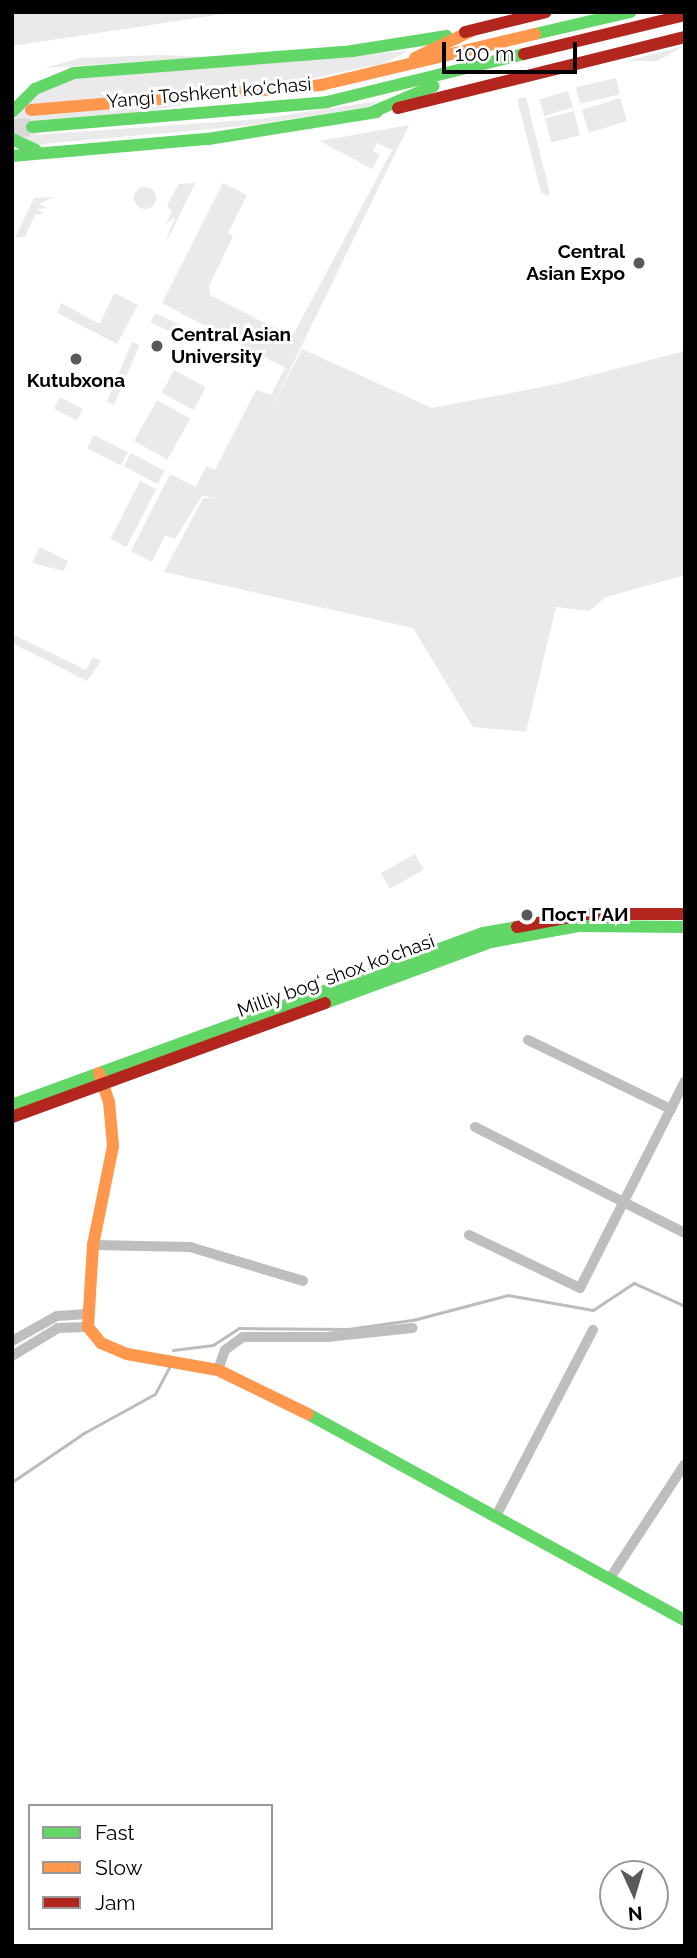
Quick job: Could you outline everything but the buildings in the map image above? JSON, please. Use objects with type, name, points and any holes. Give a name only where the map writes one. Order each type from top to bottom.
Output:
[{"type":"main road","points":[[12,112],[35,89],[75,73],[352,51],[471,31],[546,12]]},
{"type":"main road","name":"Yangi Toshkent ko‘chasi","points":[[31,110],[199,99],[383,74],[630,12]]},
{"type":"main road","points":[[370,113],[479,67],[685,15]]},
{"type":"main road","points":[[383,74],[471,31]]},
{"type":"main road","points":[[12,156],[208,139],[370,113],[685,37]]},
{"type":"main road","name":"Yangi Toshkent ko‘chasi","points":[[32,127],[265,110],[388,88],[479,67]]},
{"type":"main road","points":[[12,139],[25,148],[50,152]]},
{"type":"main road","points":[[12,163],[50,152]]},
{"type":"main road","name":"Milliy bog‘ shox ko‘chasi","points":[[12,1117],[411,957],[498,929],[586,914],[685,914]]},
{"type":"main road","name":"Milliy bog‘ shox ko‘chasi","points":[[12,1105],[102,1079],[499,940],[579,926],[685,927]]},
{"type":"main road","points":[[102,1079],[113,1146],[93,1245],[88,1321],[111,1349],[218,1370],[496,1516],[685,1620]]},
{"type":"street","points":[[528,1040],[671,1109]]},
{"type":"street","points":[[469,1235],[580,1289],[685,1081]]},
{"type":"street","points":[[475,1127],[685,1233]]},
{"type":"street","points":[[93,1245],[190,1247],[303,1281]]},
{"type":"street","points":[[12,1341],[57,1316],[88,1321]]},
{"type":"street","points":[[12,1356],[58,1328],[88,1321]]},
{"type":"street","points":[[218,1370],[225,1350],[243,1336],[327,1337],[413,1328]]},
{"type":"street","points":[[496,1516],[593,1330]]},
{"type":"street","points":[[610,1578],[685,1464]]},
{"type":"shaded area","points":[[12,12],[236,12],[12,46]]},
{"type":"shaded area","points":[[684,46],[657,61],[626,61]]},
{"type":"shaded area","points":[[407,51],[386,63],[33,135],[260,119],[378,101],[368,107],[253,125],[32,145],[18,138],[14,128],[15,116],[41,91],[66,80]]},
{"type":"shaded area","points":[[161,55],[212,57],[45,68],[80,58]]},
{"type":"shaded area","points":[[616,78],[620,95],[580,104],[576,87]]},
{"type":"shaded area","points":[[568,91],[573,107],[544,116],[539,100]]},
{"type":"shaded area","points":[[526,97],[550,194],[547,196],[541,192],[517,99]]},
{"type":"shaded area","points":[[620,98],[627,121],[589,133],[582,110]]},
{"type":"shaded area","points":[[574,111],[580,135],[551,143],[545,118]]},
{"type":"shaded area","points":[[409,125],[268,415],[302,349],[432,408],[557,384],[685,351],[685,575],[606,597],[589,611],[556,607],[526,732],[473,727],[413,628],[164,572],[203,498],[216,498],[202,496],[175,539],[165,535],[152,562],[131,551],[170,474],[196,487],[206,466],[215,470],[256,390],[271,395],[285,368],[162,303],[223,183],[247,195],[228,233],[233,236],[209,286],[210,295],[292,337],[392,150],[377,143],[373,151],[380,154],[372,169],[320,141]]},
{"type":"shaded area","points":[[195,183],[166,241],[175,217],[165,225],[172,212],[167,205],[179,184]]},
{"type":"shaded area","points":[[145,187],[153,190],[156,198],[153,206],[145,209],[137,206],[134,198],[137,190]]},
{"type":"shaded area","points":[[54,197],[39,204],[47,208],[36,209],[44,213],[35,215],[25,237],[15,238],[34,198]]},
{"type":"shaded area","points":[[114,293],[138,305],[117,344],[57,313],[61,303],[100,324]]},
{"type":"shaded area","points":[[155,313],[196,333],[192,342],[151,322]]},
{"type":"shaded area","points":[[132,342],[139,345],[114,405],[107,402]]},
{"type":"shaded area","points":[[174,370],[206,387],[194,410],[162,393]]},
{"type":"shaded area","points":[[60,397],[83,409],[77,421],[54,408]]},
{"type":"shaded area","points":[[157,400],[190,418],[167,460],[134,441]]},
{"type":"shaded area","points":[[94,435],[128,452],[121,466],[87,448]]},
{"type":"shaded area","points":[[131,453],[165,471],[158,484],[124,466]]},
{"type":"shaded area","points":[[140,481],[156,489],[127,547],[110,539]]},
{"type":"shaded area","points":[[40,547],[68,561],[64,571],[32,563]]},
{"type":"shaded area","points":[[12,634],[86,670],[93,657],[101,661],[87,681],[12,643]]},
{"type":"shaded area","points":[[415,854],[424,870],[390,889],[381,873]]},
{"type":"waterway","points":[[173,1350],[213,1345],[239,1328],[348,1329],[413,1320],[508,1295],[593,1310],[634,1283],[685,1306]]},
{"type":"waterway","points":[[12,1482],[84,1433],[155,1394],[169,1368]]},
{"type":"tunnel","points":[[12,128],[32,127]]},
{"type":"traffic: fast","points":[[535,34],[630,12]]},
{"type":"traffic: fast","points":[[12,112],[35,89],[74,73],[352,51],[447,36]]},
{"type":"traffic: fast","points":[[32,127],[327,102],[524,54]]},
{"type":"traffic: fast","points":[[370,113],[434,86]]},
{"type":"traffic: fast","points":[[12,156],[208,139],[377,112]]},
{"type":"traffic: fast","points":[[12,139],[36,150]]},
{"type":"traffic: fast","points":[[325,1003],[491,942],[579,926],[685,927]]},
{"type":"traffic: fast","points":[[12,1105],[483,933],[517,927]]},
{"type":"traffic: fast","points":[[308,1414],[685,1620]]},
{"type":"traffic: slow","points":[[415,58],[471,31]]},
{"type":"traffic: slow","points":[[31,110],[321,85],[535,34]]},
{"type":"traffic: slow","points":[[99,1073],[109,1102],[113,1146],[93,1245],[88,1327],[101,1343],[127,1354],[218,1370],[308,1414]]},
{"type":"traffic: jam","points":[[465,32],[546,12]]},
{"type":"traffic: jam","points":[[524,54],[685,15]]},
{"type":"traffic: jam","points":[[398,108],[685,37]]},
{"type":"traffic: jam","points":[[517,927],[586,914],[685,914]]},
{"type":"traffic: jam","points":[[12,1117],[325,1003]]},
{"type":"place","name":"Central Asian Expo","points":[[639,263]]},
{"type":"place","name":"Central Asian University","points":[[157,346]]},
{"type":"place","name":"Kutubxona","points":[[76,359]]},
{"type":"place","name":"Пост ГАИ","points":[[527,915]]}]
